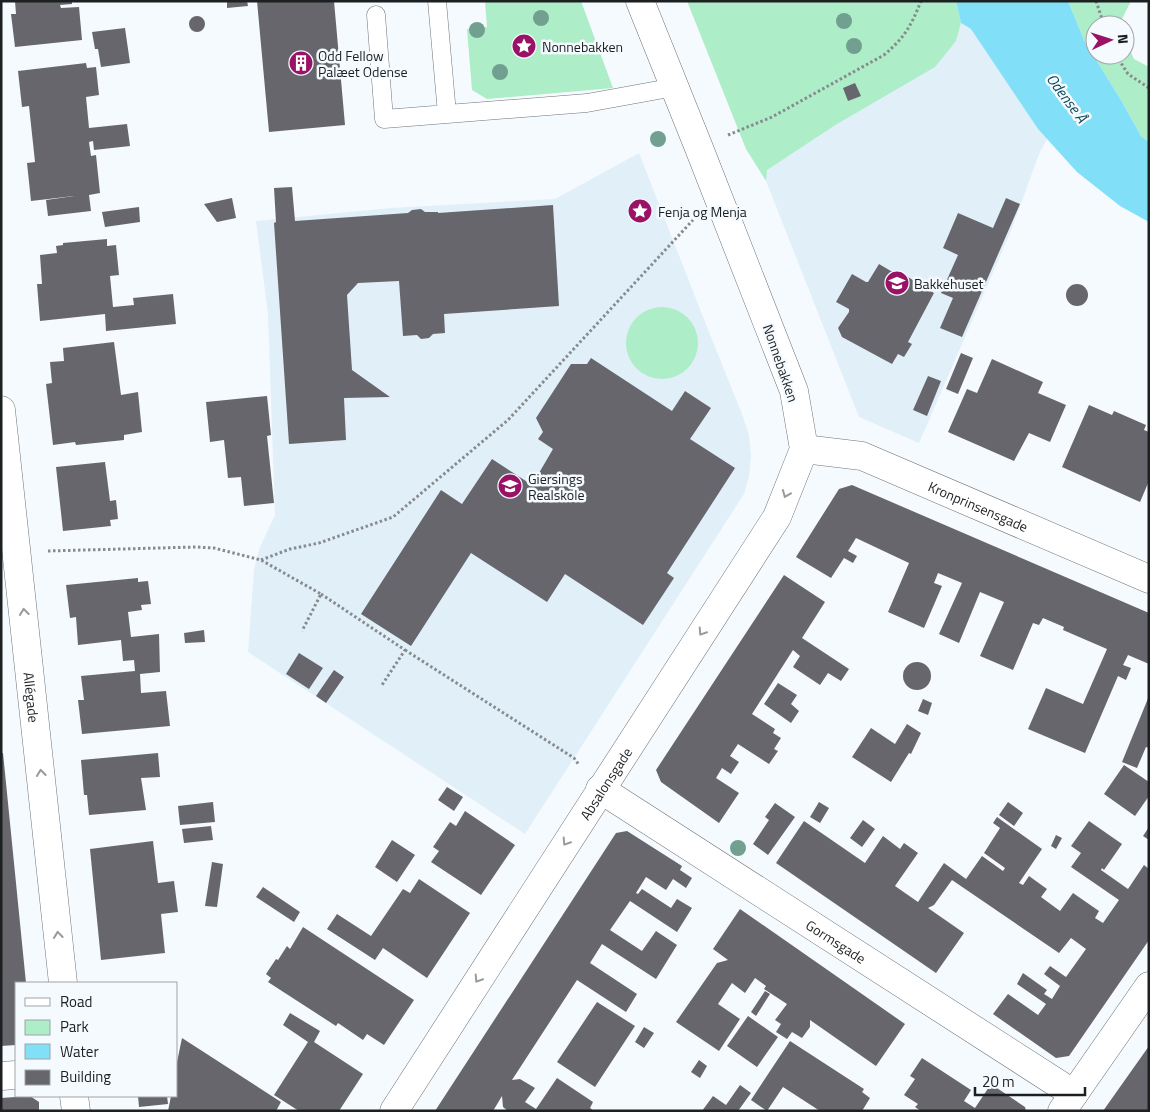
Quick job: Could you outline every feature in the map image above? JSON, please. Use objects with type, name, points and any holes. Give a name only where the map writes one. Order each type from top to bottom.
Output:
[{"type":"main road","name":"Nonnebakken","points":[[640,1],[794,391],[804,449]]},
{"type":"main road","name":"Allégade","points":[[1,410],[9,554],[63,982]]},
{"type":"main road","name":"Kronprinsensgade","points":[[804,449],[862,456],[1149,579]]},
{"type":"main road","name":"Absalonsgade","points":[[394,1111],[777,517],[804,449]]},
{"type":"main road","name":"Gormsgade","points":[[600,789],[1068,1102]]},
{"type":"main road","points":[[1068,1102],[1149,986]]},
{"type":"main road","points":[[1,1076],[15,1075]]},
{"type":"main road","points":[[74,1097],[76,1111]]},
{"type":"lane","points":[[437,1],[447,114]]},
{"type":"lane","points":[[376,15],[384,119],[587,103],[675,88]]},
{"type":"path","points":[[734,133],[772,117],[884,55],[899,42],[910,27],[921,1]]},
{"type":"path","points":[[1096,1],[1101,15]]},
{"type":"path","points":[[1122,65],[1128,74],[1149,88]]},
{"type":"path","points":[[261,560],[290,549],[320,543],[393,517],[508,420],[717,194]]},
{"type":"path","points":[[50,551],[196,547],[229,551],[261,560],[321,594],[574,758],[600,789]]},
{"type":"path","points":[[302,631],[321,594]]},
{"type":"path","points":[[382,685],[405,650]]},
{"type":"shaded area","name":"Bakkehuset","points":[[961,23],[971,29],[1038,129],[1047,139],[1039,154],[1011,231],[919,443],[859,417],[766,181],[766,170],[837,124],[956,41]]},
{"type":"shaded area","name":"Giersings Realskole","points":[[639,153],[742,414],[749,435],[751,455],[749,477],[744,494],[525,834],[248,652],[254,569],[260,547],[275,515],[268,314],[256,221],[391,208],[555,199]]},
{"type":"green space","points":[[485,1],[581,1],[613,88],[487,99],[472,90],[467,29],[487,27]]},
{"type":"green space","points":[[687,1],[956,1],[961,23],[956,41],[935,67],[837,124],[767,170],[766,181],[746,149]]},
{"type":"green space","points":[[1068,1],[1131,1],[1124,15],[1085,15],[1085,42]]},
{"type":"green space","points":[[1135,60],[1149,67],[1149,142],[1141,136],[1099,65],[1135,65]]},
{"type":"green space","points":[[662,307],[682,313],[692,323],[698,343],[692,363],[682,373],[662,379],[642,373],[632,363],[626,343],[632,323],[642,313]]},
{"type":"water","name":"Odense Å","points":[[956,1],[1068,1],[1085,42],[1085,65],[1099,65],[1141,136],[1149,142],[1149,222],[1120,206],[1077,172],[1038,129],[971,29],[961,23]]},
{"type":"building","points":[[15,1],[72,1],[72,4],[60,5],[61,8],[79,7],[82,40],[15,47],[11,14],[16,14]]},
{"type":"building","points":[[227,1],[247,1],[248,6],[227,8]]},
{"type":"building","name":"Odd Fellow Palæet Odense","points":[[257,1],[334,1],[345,125],[269,132]]},
{"type":"building","points":[[194,16],[200,16],[205,21],[203,30],[194,32],[189,27],[189,21]]},
{"type":"building","points":[[125,28],[130,63],[101,67],[98,49],[95,49],[92,32]]},
{"type":"building","points":[[86,63],[87,68],[96,67],[99,95],[86,97],[89,128],[127,124],[130,146],[94,150],[93,141],[89,142],[91,156],[96,155],[100,193],[89,195],[91,211],[48,216],[46,200],[74,196],[31,201],[27,163],[35,162],[29,106],[22,107],[18,71]]},
{"type":"building","points":[[855,83],[861,96],[848,101],[843,88]]},
{"type":"building","points":[[292,187],[295,221],[408,213],[412,210],[421,209],[425,212],[438,213],[553,205],[559,306],[444,314],[445,333],[433,334],[429,338],[421,339],[417,335],[403,336],[399,281],[358,283],[347,295],[352,370],[390,397],[344,398],[346,440],[289,444],[274,223],[276,222],[274,188]]},
{"type":"building","points":[[232,198],[236,218],[217,222],[204,204]]},
{"type":"building","points":[[1006,198],[1020,204],[962,337],[940,328],[953,298],[941,293],[958,255],[943,248],[958,213],[993,228]]},
{"type":"building","points":[[139,207],[140,222],[105,227],[102,212]]},
{"type":"building","points":[[107,239],[107,246],[116,245],[119,275],[110,276],[113,307],[134,305],[133,298],[173,294],[176,324],[106,331],[105,314],[40,321],[37,284],[42,284],[40,255],[57,253],[56,246],[63,245],[63,243]]},
{"type":"building","points":[[879,264],[901,277],[903,274],[934,293],[908,342],[912,344],[904,357],[898,354],[892,364],[842,337],[838,328],[849,312],[849,309],[836,302],[852,274],[868,282]]},
{"type":"building","points":[[1077,284],[1085,287],[1088,295],[1085,303],[1077,306],[1069,303],[1066,295],[1069,287]]},
{"type":"building","points":[[114,342],[121,395],[138,392],[142,432],[124,435],[124,440],[76,445],[75,442],[53,445],[46,384],[52,383],[50,362],[64,361],[63,348]]},
{"type":"building","points":[[961,353],[973,358],[958,394],[946,389]]},
{"type":"building","points":[[591,358],[672,411],[685,391],[711,408],[690,439],[735,468],[667,573],[674,578],[643,625],[565,574],[547,602],[471,553],[411,646],[361,614],[441,490],[462,504],[492,459],[532,485],[553,449],[538,439],[543,432],[536,418],[571,364],[587,364]]},
{"type":"building","points":[[992,359],[1043,382],[1038,393],[1066,405],[1050,442],[1029,433],[1014,461],[948,432],[967,389],[977,393]]},
{"type":"building","points":[[928,376],[941,381],[927,416],[913,410]]},
{"type":"building","points":[[267,396],[271,435],[267,436],[274,503],[244,506],[241,477],[228,478],[224,440],[210,442],[206,402]]},
{"type":"building","points":[[1089,405],[1112,415],[1114,411],[1146,425],[1144,430],[1149,432],[1149,481],[1140,502],[1062,467]]},
{"type":"building","points":[[105,462],[110,501],[116,500],[118,519],[110,520],[111,526],[63,531],[56,467]]},
{"type":"building","points":[[852,485],[1149,613],[1149,664],[1128,655],[1123,665],[1131,668],[1126,680],[1118,676],[1085,753],[1028,729],[1046,688],[1083,704],[1107,649],[1063,630],[1064,627],[1043,618],[1039,625],[1033,623],[1013,670],[980,656],[1004,602],[980,592],[959,643],[939,634],[962,583],[938,573],[934,583],[942,586],[924,628],[888,612],[909,563],[856,538],[848,551],[857,556],[853,563],[844,558],[831,578],[796,557],[839,489]]},
{"type":"building","points":[[784,575],[825,602],[802,638],[849,669],[841,681],[828,673],[820,685],[793,667],[800,656],[793,650],[752,714],[775,729],[773,733],[781,738],[774,749],[778,751],[769,764],[738,744],[730,756],[739,762],[731,774],[722,768],[716,778],[739,793],[719,823],[661,782],[656,770]]},
{"type":"building","points":[[138,578],[138,582],[148,581],[151,604],[141,605],[142,610],[128,612],[131,637],[159,634],[160,672],[140,674],[141,693],[166,691],[170,726],[82,734],[78,700],[84,700],[81,676],[135,671],[134,660],[123,661],[121,640],[78,645],[76,617],[70,618],[66,585]]},
{"type":"building","points":[[204,630],[205,642],[185,643],[184,633]]},
{"type":"building","points":[[299,653],[323,668],[309,689],[286,674]]},
{"type":"building","points":[[917,662],[927,666],[931,676],[927,686],[917,690],[907,686],[903,676],[907,666]]},
{"type":"building","points":[[334,670],[344,677],[326,703],[316,696]]},
{"type":"building","points":[[778,683],[797,695],[791,704],[799,711],[791,723],[764,704]]},
{"type":"building","points":[[1149,696],[1149,748],[1146,747],[1137,768],[1122,762]]},
{"type":"building","points":[[923,699],[932,703],[928,715],[918,711]]},
{"type":"building","points":[[907,724],[921,733],[911,754],[909,753],[891,782],[852,757],[871,728],[895,744]]},
{"type":"building","points":[[1,753],[3,753],[26,982],[15,982],[15,1045],[1,1046]]},
{"type":"building","points":[[158,753],[160,777],[141,778],[146,810],[89,815],[87,795],[84,795],[81,760]]},
{"type":"building","points":[[1124,765],[1149,782],[1149,796],[1135,816],[1104,794]]},
{"type":"building","points":[[447,787],[463,797],[454,811],[438,800]]},
{"type":"building","points":[[213,802],[215,822],[180,825],[178,806]]},
{"type":"building","points":[[819,802],[829,808],[820,823],[810,817]]},
{"type":"building","points":[[1008,802],[1023,813],[1014,826],[999,815]]},
{"type":"building","points":[[775,803],[795,817],[768,855],[753,844],[769,820],[765,817]]},
{"type":"building","points":[[465,811],[515,845],[481,895],[431,862],[439,851],[433,847],[450,822],[456,826]]},
{"type":"building","points":[[997,817],[1042,849],[1019,883],[1023,885],[1029,876],[1047,889],[1041,897],[1060,911],[1073,893],[1099,911],[1095,918],[1103,923],[1119,900],[1071,867],[1081,853],[1071,846],[1089,821],[1122,844],[1104,870],[1102,868],[1101,870],[1128,889],[1144,865],[1149,869],[1149,940],[1069,1056],[1056,1058],[993,1014],[1008,994],[1038,1015],[1046,1004],[1017,984],[1023,973],[1047,990],[1044,994],[1052,999],[1060,986],[1044,974],[1050,966],[1066,977],[1086,949],[1071,938],[1059,953],[952,880],[934,905],[928,908],[964,933],[936,973],[776,863],[804,821],[865,863],[883,836],[900,849],[904,843],[918,853],[895,886],[918,902],[944,863],[966,879],[982,856],[1003,871],[1005,868],[984,853],[1000,828],[993,823]]},
{"type":"building","points":[[863,820],[875,829],[862,847],[850,838]]},
{"type":"building","points":[[211,826],[213,840],[184,843],[182,829]]},
{"type":"building","points":[[1149,827],[1149,840],[1143,836]]},
{"type":"building","points":[[627,831],[682,866],[680,870],[692,878],[686,888],[673,879],[666,890],[646,877],[636,893],[638,894],[642,889],[671,908],[677,899],[692,908],[677,932],[630,901],[610,930],[642,951],[656,931],[677,945],[656,979],[602,944],[590,963],[637,994],[626,1012],[577,980],[512,1080],[520,1079],[535,1088],[525,1102],[536,1109],[557,1078],[593,1102],[590,1108],[594,1111],[508,1111],[503,1107],[502,1096],[493,1111],[435,1111],[616,833]]},
{"type":"building","points":[[1056,835],[1062,838],[1056,849],[1051,846]]},
{"type":"building","points":[[392,840],[415,855],[397,882],[375,867]]},
{"type":"building","points":[[153,841],[158,883],[174,881],[178,912],[161,914],[165,953],[101,960],[90,849]]},
{"type":"building","points":[[212,862],[223,864],[217,907],[205,906]]},
{"type":"building","points":[[419,879],[470,913],[427,978],[383,948],[375,960],[327,929],[337,914],[371,936],[403,889],[410,893]]},
{"type":"building","points":[[263,887],[300,912],[294,922],[256,897]]},
{"type":"building","points":[[740,909],[905,1024],[876,1066],[810,1020],[810,1027],[802,1038],[792,1032],[787,1039],[776,1032],[781,1024],[775,1020],[787,1004],[764,989],[766,986],[755,978],[745,993],[732,983],[718,1004],[740,1019],[719,1051],[676,1022],[717,963],[728,960],[713,949]]},
{"type":"building","points":[[303,927],[414,1000],[384,1045],[367,1034],[363,1040],[338,1023],[336,1026],[268,982],[271,978],[266,974],[287,946],[290,949]]},
{"type":"building","points":[[765,991],[770,994],[756,1016],[751,1012]]},
{"type":"building","points":[[597,1002],[635,1026],[595,1087],[557,1062]]},
{"type":"building","points":[[290,1013],[320,1031],[314,1042],[363,1074],[339,1111],[299,1111],[274,1095],[308,1042],[283,1025]]},
{"type":"building","points":[[748,1016],[778,1037],[757,1067],[727,1046]]},
{"type":"building","points":[[644,1027],[654,1033],[644,1048],[635,1042]]},
{"type":"building","points":[[182,1038],[281,1102],[276,1111],[168,1111],[171,1097],[178,1097],[178,1057]]},
{"type":"building","points":[[790,1041],[864,1089],[862,1092],[870,1098],[862,1111],[820,1111],[783,1087],[767,1111],[751,1100]]},
{"type":"building","points":[[1149,1046],[1149,1111],[1103,1111]]},
{"type":"building","points":[[922,1058],[971,1090],[964,1101],[975,1108],[991,1084],[1025,1107],[1026,1111],[921,1111],[915,1107],[918,1104],[904,1095],[915,1079],[910,1076]]},
{"type":"building","points":[[699,1060],[707,1066],[700,1078],[691,1072]]},
{"type":"building","points":[[740,1085],[751,1093],[738,1111],[702,1111],[713,1096],[726,1105]]},
{"type":"building","points":[[32,1097],[39,1102],[39,1111],[1,1111],[1,1098]]},
{"type":"building","points":[[138,1097],[167,1097],[168,1104],[139,1107]]},
{"type":"place","name":"Nonnebakken","points":[[524,46]]},
{"type":"place","name":"Odd Fellow Palæet Odense","points":[[301,63]]},
{"type":"place","name":"Fenja og Menja","points":[[640,211]]},
{"type":"place","name":"Bakkehuset","points":[[897,283]]},
{"type":"place","name":"Giersings Realskole","points":[[510,486]]}]
